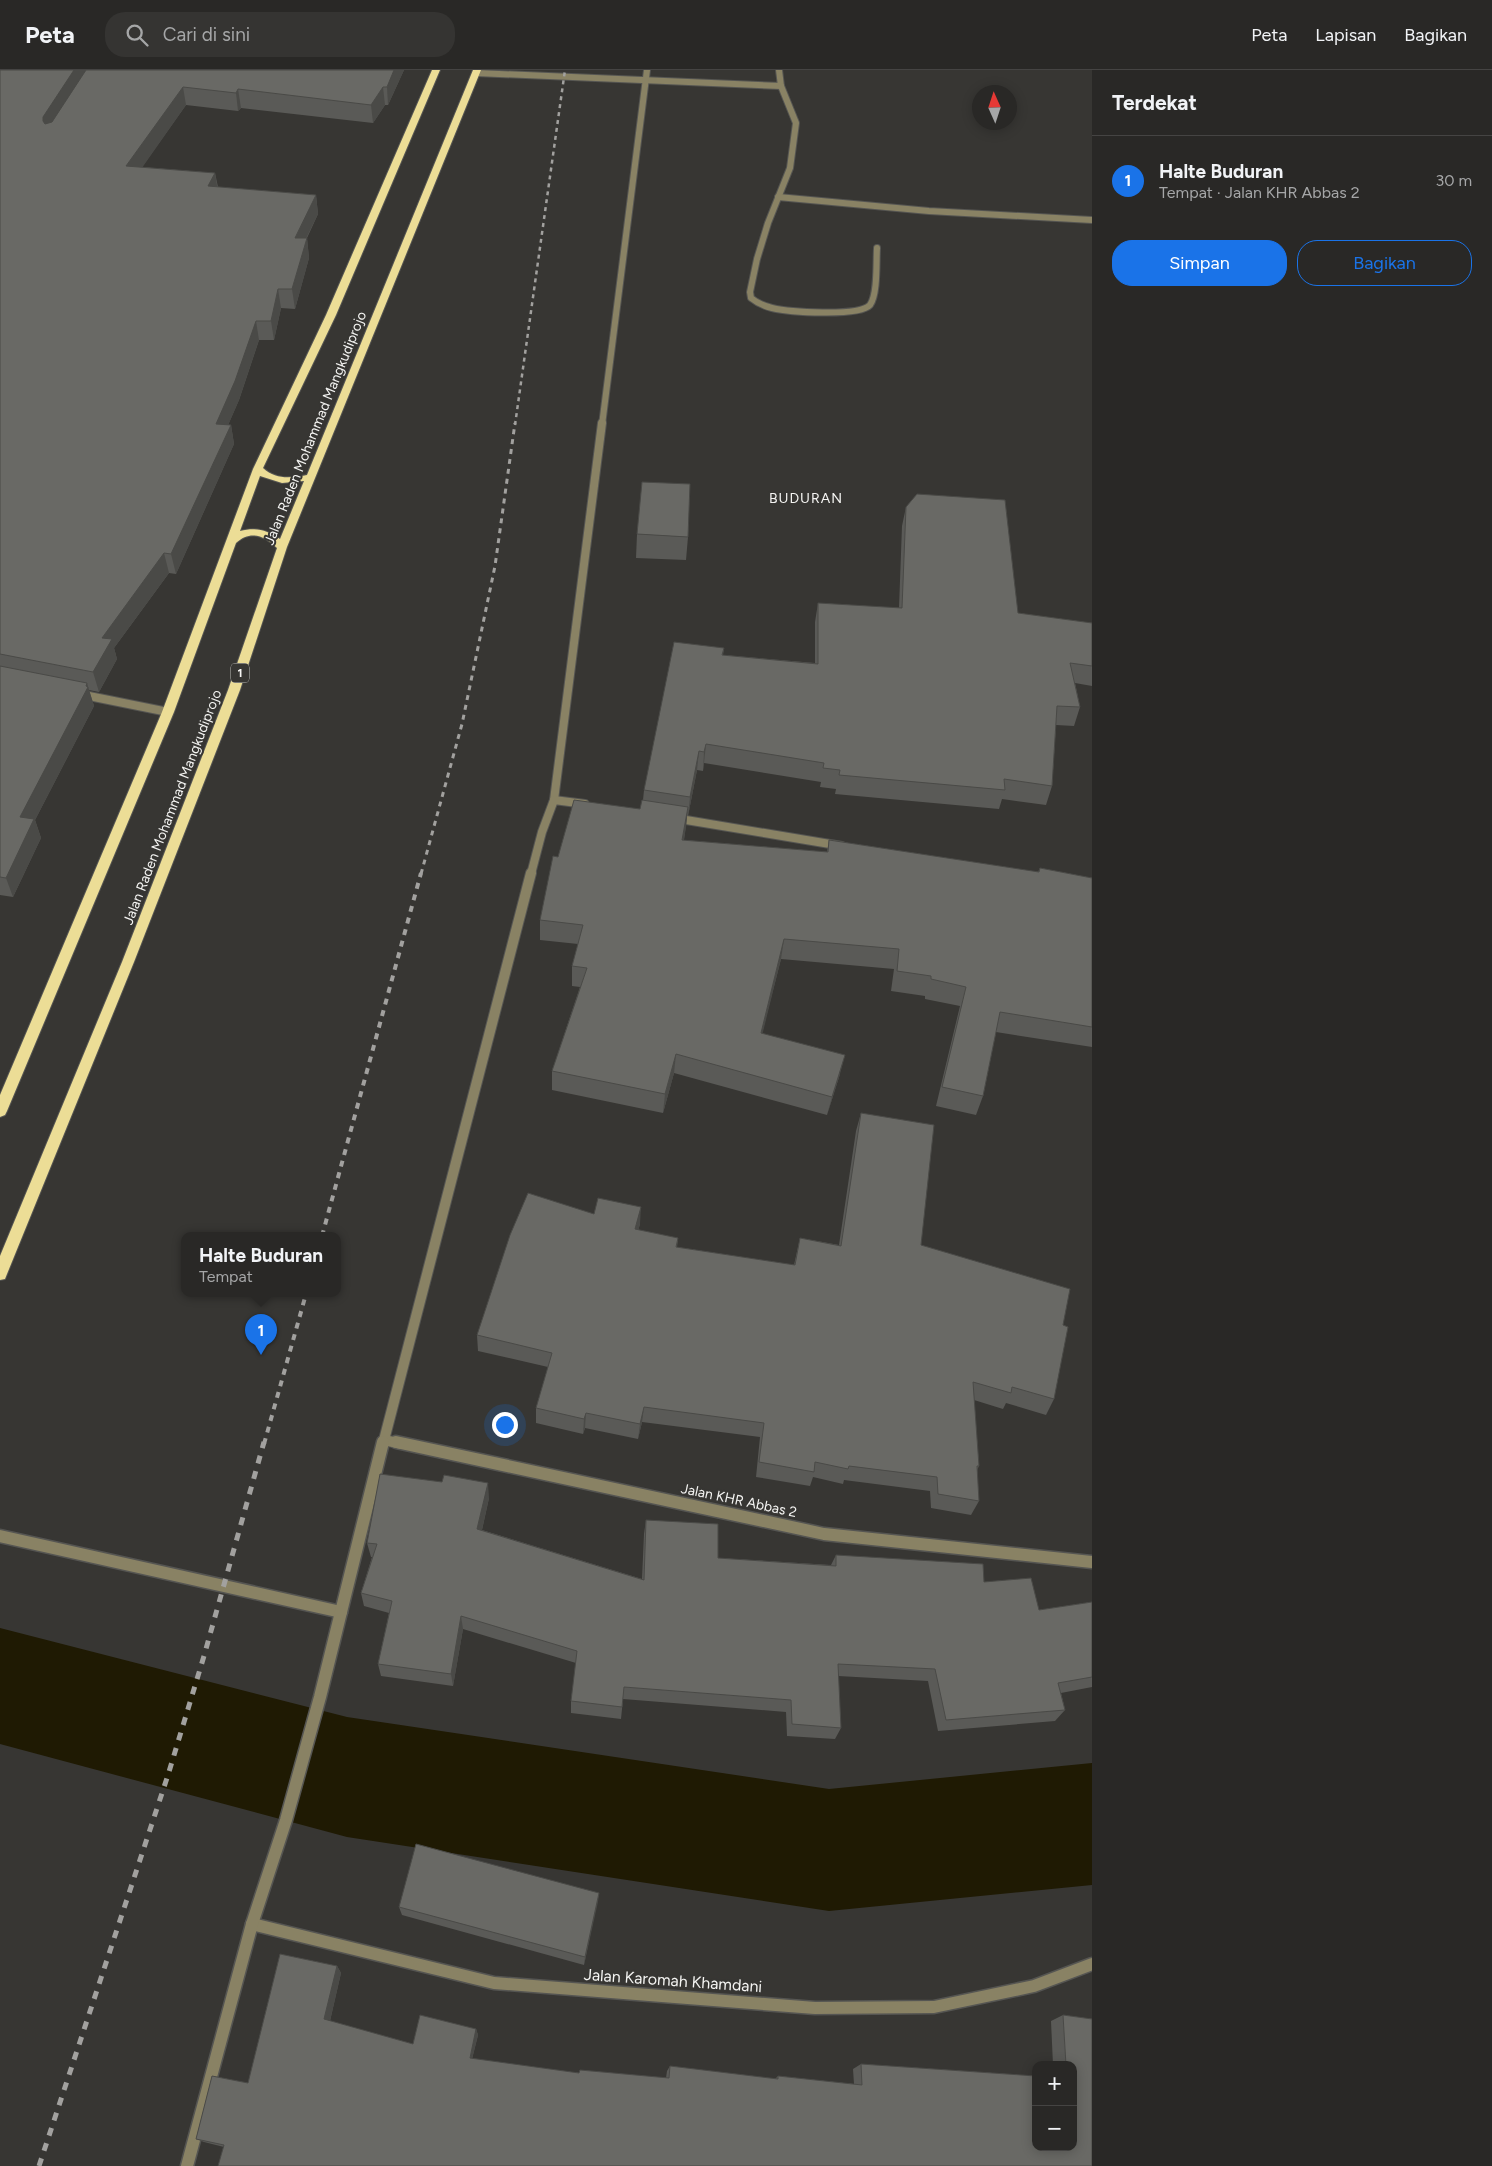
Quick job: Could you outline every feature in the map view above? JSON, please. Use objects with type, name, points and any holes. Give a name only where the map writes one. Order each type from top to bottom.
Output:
[{"type":"highway","name":"Jalan Raden Mohammad Mangkudiprojo","points":[[0,1111],[168,712],[258,469],[331,315],[436,70]]},
{"type":"highway","name":"Jalan Raden Mohammad Mangkudiprojo","points":[[0,1274],[128,962],[234,690],[282,546],[477,71]]},
{"type":"highway","points":[[258,469],[262,474],[277,480],[296,480],[310,477]]},
{"type":"highway","points":[[230,544],[236,536],[242,533],[257,532],[271,535],[282,546]]},
{"type":"street","points":[[187,2166],[252,1924],[286,1820],[320,1697],[384,1440],[542,832],[554,800],[647,70]]},
{"type":"street","points":[[779,70],[779,81],[796,123],[790,168],[768,223],[757,259],[750,292],[751,298],[771,308],[805,312],[858,312],[869,306],[874,297],[877,248]]},
{"type":"street","points":[[477,71],[781,86]]},
{"type":"street","points":[[778,197],[929,211],[1092,220]]},
{"type":"street","points":[[65,691],[168,712]]},
{"type":"street","points":[[554,800],[592,805]]},
{"type":"street","points":[[661,816],[857,848]]},
{"type":"street","name":"Jalan KHR Abbas 2","points":[[384,1440],[824,1534],[1092,1562]]},
{"type":"street","points":[[0,1536],[341,1612]]},
{"type":"street","name":"Jalan Karomah Khamdani","points":[[252,1924],[494,1983],[816,2008],[934,2007],[1034,1986],[1092,1964]]},
{"type":"building","points":[[0,70],[74,70],[43,117],[45,124],[52,122],[86,70],[394,70],[387,87],[383,87],[371,105],[238,89],[236,93],[183,87],[126,166],[215,173],[208,186],[316,195],[295,238],[307,238],[292,289],[278,289],[271,321],[256,321],[235,381],[216,424],[231,425],[171,554],[164,553],[102,638],[112,639],[93,672],[0,654]]},
{"type":"building","points":[[642,482],[690,484],[688,537],[637,534]]},
{"type":"building","points":[[917,494],[1005,500],[1018,613],[1092,623],[1092,666],[1070,663],[1080,707],[1057,706],[1052,786],[1004,779],[1005,790],[839,775],[840,770],[823,768],[824,763],[706,744],[704,752],[699,751],[690,797],[644,790],[674,642],[724,648],[722,655],[818,664],[818,603],[902,608],[906,507]]},
{"type":"building","points":[[0,666],[87,683],[86,686],[88,687],[20,817],[34,819],[6,878],[0,877]]},
{"type":"building","points":[[574,800],[640,809],[642,800],[688,807],[682,840],[828,852],[829,840],[1039,872],[1040,868],[1092,878],[1092,1027],[1000,1012],[983,1096],[942,1087],[966,987],[931,979],[931,976],[897,971],[899,949],[784,939],[761,1033],[845,1055],[832,1097],[676,1054],[665,1094],[552,1071],[587,968],[572,966],[583,925],[540,920],[553,856],[558,857]]},
{"type":"building","points":[[861,1113],[934,1125],[921,1245],[1070,1289],[1063,1325],[1068,1327],[1054,1399],[1012,1387],[1011,1393],[973,1382],[979,1466],[977,1466],[979,1501],[938,1494],[937,1477],[849,1466],[848,1469],[815,1462],[814,1472],[759,1462],[764,1423],[644,1407],[640,1424],[586,1413],[584,1419],[536,1408],[552,1353],[477,1335],[510,1235],[528,1193],[594,1214],[598,1198],[641,1207],[635,1229],[678,1238],[676,1247],[795,1265],[800,1238],[841,1246]]},
{"type":"building","points":[[380,1474],[442,1482],[444,1475],[488,1483],[477,1529],[644,1580],[646,1520],[718,1524],[718,1558],[836,1566],[836,1555],[983,1564],[984,1582],[1031,1578],[1039,1610],[1092,1602],[1092,1677],[1058,1683],[1065,1710],[946,1720],[935,1669],[838,1664],[841,1728],[792,1724],[791,1700],[624,1687],[622,1707],[571,1701],[577,1651],[461,1616],[451,1674],[378,1664],[392,1601],[361,1593],[377,1544],[367,1543]]},
{"type":"building","points":[[416,1844],[599,1893],[585,1957],[399,1907]]},
{"type":"building","points":[[280,1954],[337,1966],[324,2019],[413,2044],[420,2015],[476,2029],[470,2058],[579,2073],[580,2070],[669,2078],[670,2066],[778,2079],[778,2076],[862,2085],[861,2064],[1032,2076],[1032,2151],[1077,2151],[1077,2061],[1066,2061],[1063,2015],[1092,2019],[1092,2166],[218,2166],[224,2145],[196,2139],[212,2076],[248,2083]]},
{"type":"waterway","points":[[0,1686],[347,1777],[829,1850],[1092,1824]]},
{"type":"railway","points":[[515,425],[565,70]]},
{"type":"railway","points":[[421,874],[462,724],[495,566],[515,423]]},
{"type":"railway","points":[[323,1232],[421,873]]},
{"type":"railway","points":[[264,1444],[305,1297]]},
{"type":"railway","points":[[39,2166],[168,1775],[204,1656],[264,1442]]},
{"type":"place","name":"Halte Buduran","points":[[261,1355]]},
{"type":"district","name":"BUDURAN","points":[[806,498]]}]
